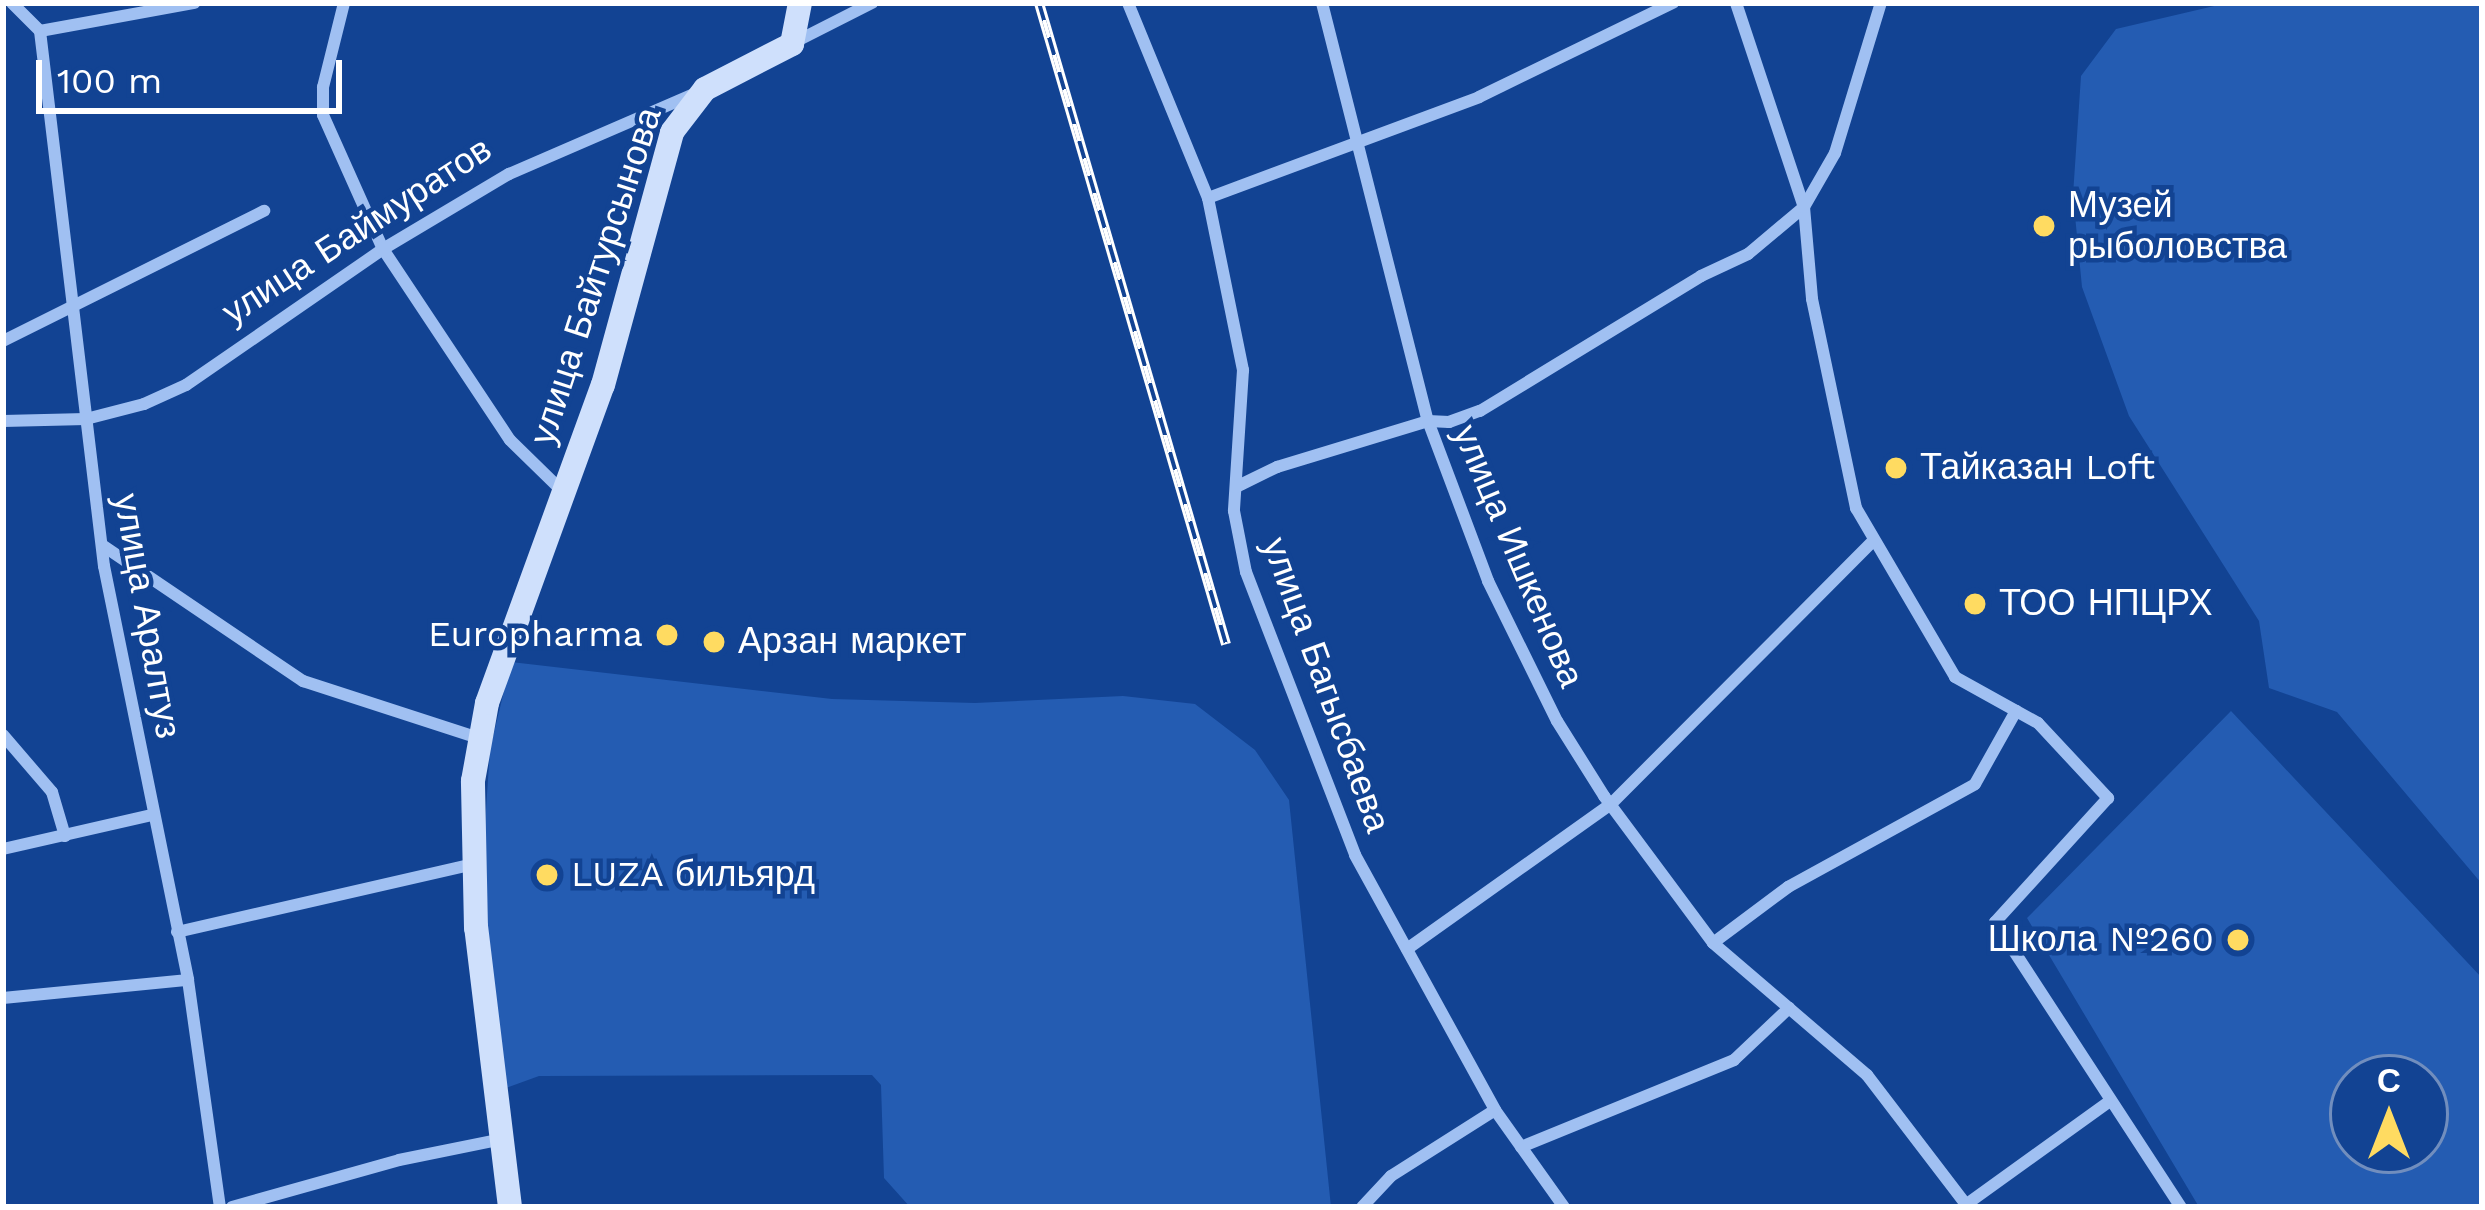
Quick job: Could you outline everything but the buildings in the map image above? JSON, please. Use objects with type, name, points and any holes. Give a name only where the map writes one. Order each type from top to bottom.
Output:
[{"type":"street","points":[[12,3],[40,31],[194,3]]},
{"type":"street","name":"улица Байтурсынова","points":[[344,3],[323,87],[323,115],[383,249],[510,440],[562,490]]},
{"type":"street","points":[[792,44],[800,3]]},
{"type":"street","name":"улица Баймуратов","points":[[3,421],[86,419],[144,404],[186,385],[383,249],[508,174],[705,89],[872,3]]},
{"type":"street","name":"улица Багысбаева","points":[[1128,3],[1208,198],[1243,370],[1234,511],[1246,572],[1355,855],[1495,1110],[1564,1207]]},
{"type":"street","name":"улица Ишкенова","points":[[1322,3],[1427,421],[1488,581],[1557,721],[1610,805],[1713,943],[1868,1076],[1966,1206]]},
{"type":"street","points":[[1208,198],[1358,146],[1479,97],[1673,3]]},
{"type":"street","points":[[1736,3],[1804,207],[1822,345],[1856,508],[1955,677],[2038,723],[2108,798],[1995,922],[2181,1207]]},
{"type":"street","points":[[1236,487],[1276,467],[1427,421],[1450,422],[1480,411],[1701,276],[1748,254],[1804,207],[1835,153],[1881,3]]},
{"type":"street","name":"улица Аралтуз","points":[[40,31],[102,545],[151,815],[188,980],[220,1207]]},
{"type":"street","name":"улица Байтурсынова","points":[[510,1207],[476,928],[473,781],[487,703],[615,346],[673,132],[684,110],[705,89]]},
{"type":"street","points":[[3,341],[264,212]]},
{"type":"street","points":[[1407,949],[1610,805],[1874,540]]},
{"type":"street","points":[[102,545],[303,681],[481,739]]},
{"type":"street","points":[[1713,943],[1788,887],[1975,784],[2016,711]]},
{"type":"street","points":[[3,735],[52,793],[65,836]]},
{"type":"street","points":[[3,849],[151,815]]},
{"type":"street","points":[[177,932],[475,863]]},
{"type":"street","points":[[3,998],[188,980]]},
{"type":"street","points":[[1521,1147],[1734,1060],[1789,1008]]},
{"type":"street","points":[[1966,1206],[2110,1100]]},
{"type":"street","points":[[1362,1207],[1391,1176],[1495,1110]]},
{"type":"street","points":[[232,1207],[399,1160],[502,1138]]},
{"type":"shaded area","points":[[2227,3],[2482,3],[2482,884],[2337,712],[2269,688],[2259,621],[2129,416],[2082,287],[2073,195],[2081,76],[2116,29]]},
{"type":"shaded area","points":[[511,662],[832,699],[975,703],[1123,696],[1195,704],[1255,750],[1289,800],[1331,1207],[910,1207],[884,1178],[881,1085],[872,1075],[539,1076],[506,1088],[488,937],[485,825],[490,749]]},
{"type":"shaded area","points":[[2231,711],[2482,978],[2482,1207],[2199,1207],[2027,918]]},
{"type":"railway","points":[[1039,3],[1226,644]]},
{"type":"place","name":"Музей рыболовства","points":[[2044,226]]},
{"type":"place","name":"Тайказан Loft","points":[[1896,468]]},
{"type":"place","name":"ТОО НПЦРХ","points":[[1975,604]]},
{"type":"place","name":"Europharma","points":[[667,635]]},
{"type":"place","name":"Арзан маркет","points":[[714,642]]},
{"type":"place","name":"LUZA бильярд","points":[[547,875]]},
{"type":"place","name":"Школа №260","points":[[2238,940]]}]
